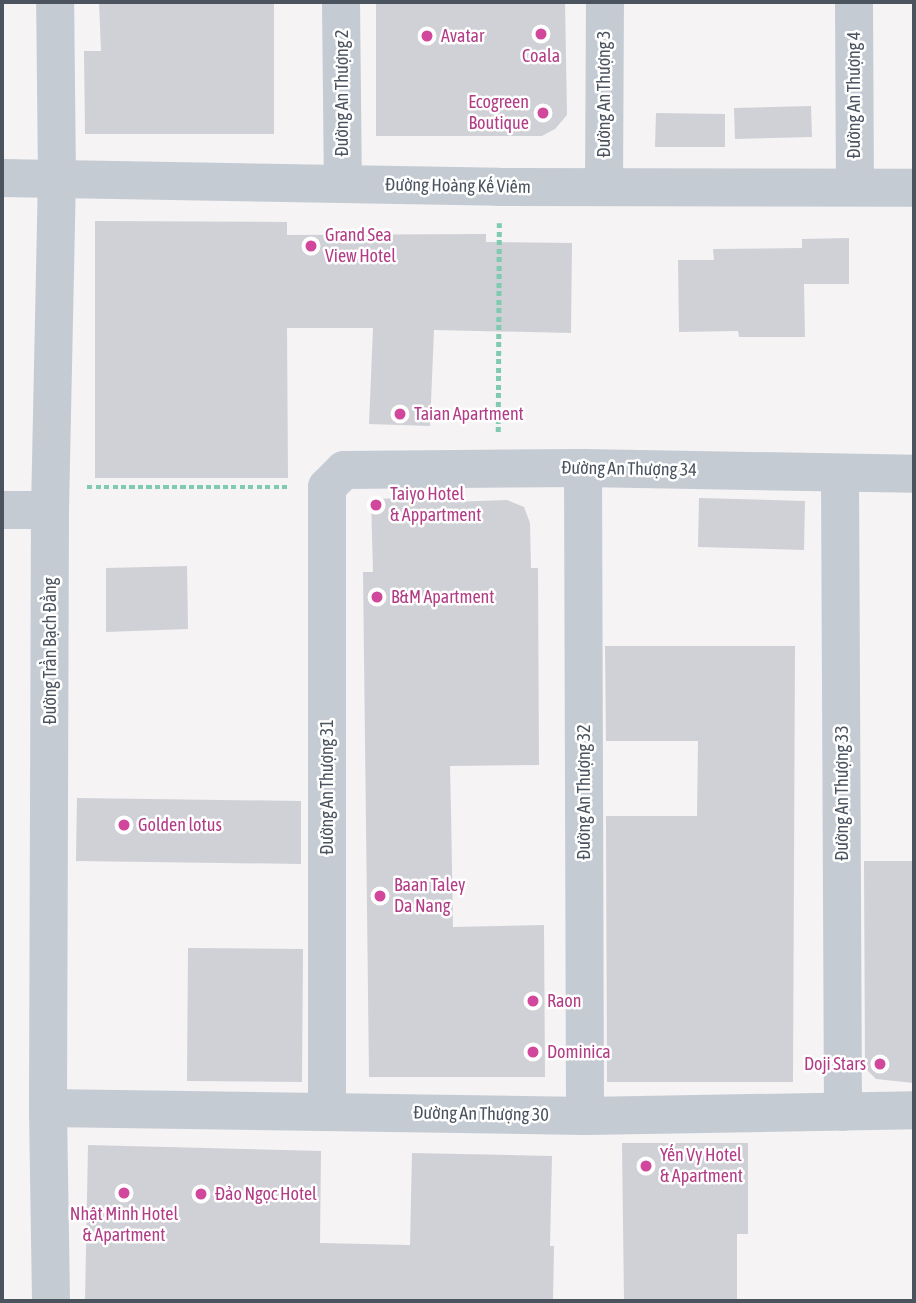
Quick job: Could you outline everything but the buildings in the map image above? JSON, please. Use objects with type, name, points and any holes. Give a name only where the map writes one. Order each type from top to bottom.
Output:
[{"type":"street","name":"Đường Trần Bạch Đằng","points":[[51,1301],[48,1108],[50,510],[57,180],[55,2]]},
{"type":"street","name":"Đường An Thượng 2","points":[[341,2],[343,184]]},
{"type":"street","name":"Đường An Thượng 3","points":[[604,187],[605,2]]},
{"type":"street","name":"Đường An Thượng 4","points":[[854,2],[855,187]]},
{"type":"street","name":"Đường Hoàng Kế Viêm","points":[[2,178],[499,187],[914,188]]},
{"type":"street","name":"Đường An Thượng 34","points":[[336,478],[498,468],[914,474]]},
{"type":"street","name":"Đường An Thượng 32","points":[[583,468],[585,1116]]},
{"type":"street","name":"Đường An Thượng 33","points":[[840,474],[843,1112]]},
{"type":"street","name":"Đường An Thượng 31","points":[[327,1111],[336,478]]},
{"type":"street","points":[[2,510],[50,510]]},
{"type":"street","name":"Đường An Thượng 30","points":[[48,1108],[585,1116],[914,1111]]},
{"type":"path","points":[[498,468],[499,187]]},
{"type":"path","points":[[50,510],[81,487],[336,478]]},
{"type":"place","name":"Coala","points":[[541,34]]},
{"type":"place","name":"Avatar","points":[[427,36]]},
{"type":"place","name":"Ecogreen Boutique","points":[[543,113]]},
{"type":"place","name":"Grand Sea View Hotel","points":[[311,246]]},
{"type":"place","name":"Taian Apartment","points":[[400,414]]},
{"type":"place","name":"Taiyo Hotel & Appartment","points":[[376,505]]},
{"type":"place","name":"B&M Apartment","points":[[377,597]]},
{"type":"place","name":"Golden lotus","points":[[124,825]]},
{"type":"place","name":"Baan Taley Da Nang","points":[[380,896]]},
{"type":"place","name":"Raon","points":[[533,1001]]},
{"type":"place","name":"Dominica","points":[[533,1052]]},
{"type":"place","name":"Doji Stars","points":[[880,1064]]},
{"type":"place","name":"Yến Vy Hotel & Apartment","points":[[646,1166]]},
{"type":"place","name":"Nhật Minh Hotel & Apartment","points":[[124,1193]]},
{"type":"place","name":"Đảo Ngọc Hotel","points":[[201,1194]]}]
